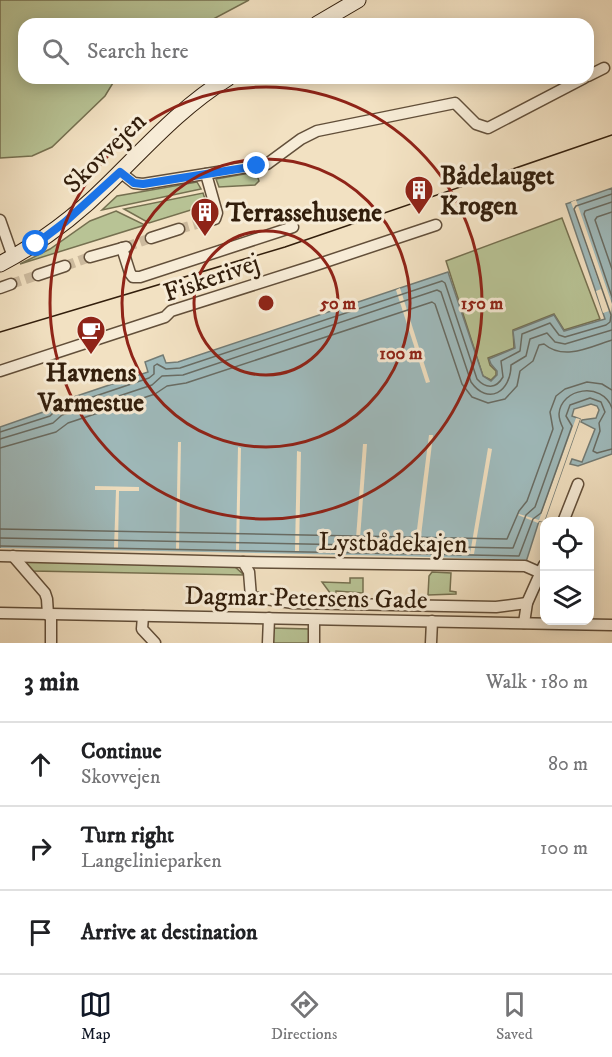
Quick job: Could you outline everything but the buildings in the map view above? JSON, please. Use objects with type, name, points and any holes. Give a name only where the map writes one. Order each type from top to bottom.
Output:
[{"type":"street","points":[[327,18],[358,0]]},
{"type":"street","points":[[594,73],[604,68]]},
{"type":"street","name":"Skovvejen","points":[[6,256],[71,216],[120,172],[177,115],[220,84]]},
{"type":"street","points":[[120,172],[134,183],[143,184],[207,179],[267,164],[301,139],[317,131],[455,103],[476,124],[488,128],[573,84]]},
{"type":"street","points":[[207,179],[217,213],[215,219],[207,221]]},
{"type":"street","points":[[0,220],[6,256]]},
{"type":"street","name":"Fiskerivej","points":[[0,371],[165,317],[171,311],[313,267],[436,225]]},
{"type":"street","points":[[90,257],[124,247],[130,273],[133,277],[140,278],[293,228]]},
{"type":"street","points":[[151,238],[180,229]]},
{"type":"street","points":[[38,275],[65,266]]},
{"type":"street","points":[[565,517],[578,484]]},
{"type":"street","name":"Lystbådekajen","points":[[0,556],[525,566],[540,568]]},
{"type":"street","points":[[13,556],[45,593],[50,615],[51,643]]},
{"type":"street","points":[[243,562],[249,572],[251,597],[293,603],[496,607],[527,603]]},
{"type":"street","points":[[524,623],[527,603],[542,571]]},
{"type":"street","name":"Dagmar Petersens Gade","points":[[0,613],[612,625]]},
{"type":"street","points":[[142,616],[142,629],[155,643]]},
{"type":"street","points":[[268,643],[269,618]]},
{"type":"street","points":[[314,620],[314,643]]},
{"type":"street","points":[[431,643],[432,621]]},
{"type":"green space","points":[[0,0],[249,0],[215,18],[18,18],[18,84],[112,84],[105,96],[52,147],[32,156],[0,158]]},
{"type":"green space","points":[[256,172],[259,181],[255,185],[219,187],[216,179]]},
{"type":"green space","points":[[197,182],[201,189],[102,210],[117,196]]},
{"type":"green space","points":[[203,193],[207,205],[149,223],[124,209]]},
{"type":"green space","points":[[116,211],[145,225],[20,264],[50,249],[90,221]]},
{"type":"green space","points":[[562,218],[600,319],[564,330],[554,314],[513,330],[514,348],[488,358],[490,365],[496,371],[496,375],[491,380],[483,376],[446,261]]},
{"type":"green space","points":[[24,562],[230,565],[244,575],[31,571]]},
{"type":"green space","points":[[432,572],[451,573],[450,591],[456,594],[428,595],[429,576]]},
{"type":"green space","points":[[350,578],[363,578],[363,593],[336,591],[335,598],[322,582],[350,583]]},
{"type":"green space","points":[[271,628],[310,629],[310,643],[270,643]]},
{"type":"water","points":[[612,188],[612,454],[578,466],[570,464],[572,459],[582,462],[595,429],[581,422],[582,420],[596,418],[599,410],[597,406],[591,404],[574,409],[572,416],[580,419],[546,517],[540,517],[526,562],[0,551],[0,427],[49,410],[47,406],[148,372],[145,362],[163,355],[166,363],[178,362],[448,272],[483,376],[491,381],[497,375],[497,371],[489,359],[515,348],[513,331],[554,315],[564,331],[605,319],[566,204]]},
{"type":"pier","points":[[576,200],[612,304],[611,317],[609,311],[603,313],[596,291],[601,289],[571,202]]},
{"type":"pier","points":[[400,288],[430,382],[426,383],[396,290]]},
{"type":"pier","points":[[576,418],[580,419],[546,517],[540,517]]},
{"type":"pier","points":[[429,435],[433,435],[419,553],[414,553]]},
{"type":"pier","points":[[178,442],[181,442],[179,549],[176,549]]},
{"type":"pier","points":[[363,444],[367,444],[359,552],[355,552]]},
{"type":"pier","points":[[238,447],[241,448],[239,550],[236,550]]},
{"type":"pier","points":[[488,448],[492,449],[474,554],[470,554]]},
{"type":"pier","points":[[297,451],[301,452],[299,551],[295,551]]},
{"type":"pier","points":[[95,486],[139,487],[139,491],[119,491],[118,548],[114,548],[116,490],[95,490]]},
{"type":"pier","points":[[519,514],[539,520],[540,517],[538,523],[518,515]]},
{"type":"pier","points":[[0,548],[400,556],[526,560],[526,562],[0,551]]},
{"type":"tunnel","points":[[179,229],[207,221]]},
{"type":"tunnel","points":[[126,247],[151,238]]},
{"type":"tunnel","points":[[65,266],[90,257]]},
{"type":"tunnel","points":[[11,284],[38,275]]},
{"type":"tram line","points":[[0,332],[285,247],[612,135]]},
{"type":"place","name":"Bådelauget Krogen","points":[[419,216]]},
{"type":"place","name":"Terrassehusene","points":[[205,238]]},
{"type":"place","name":"Havnens Varmestue","points":[[91,356]]},
{"type":"route","points":[[36,244],[51,234],[120,172],[134,183],[143,184],[257,166]]}]
